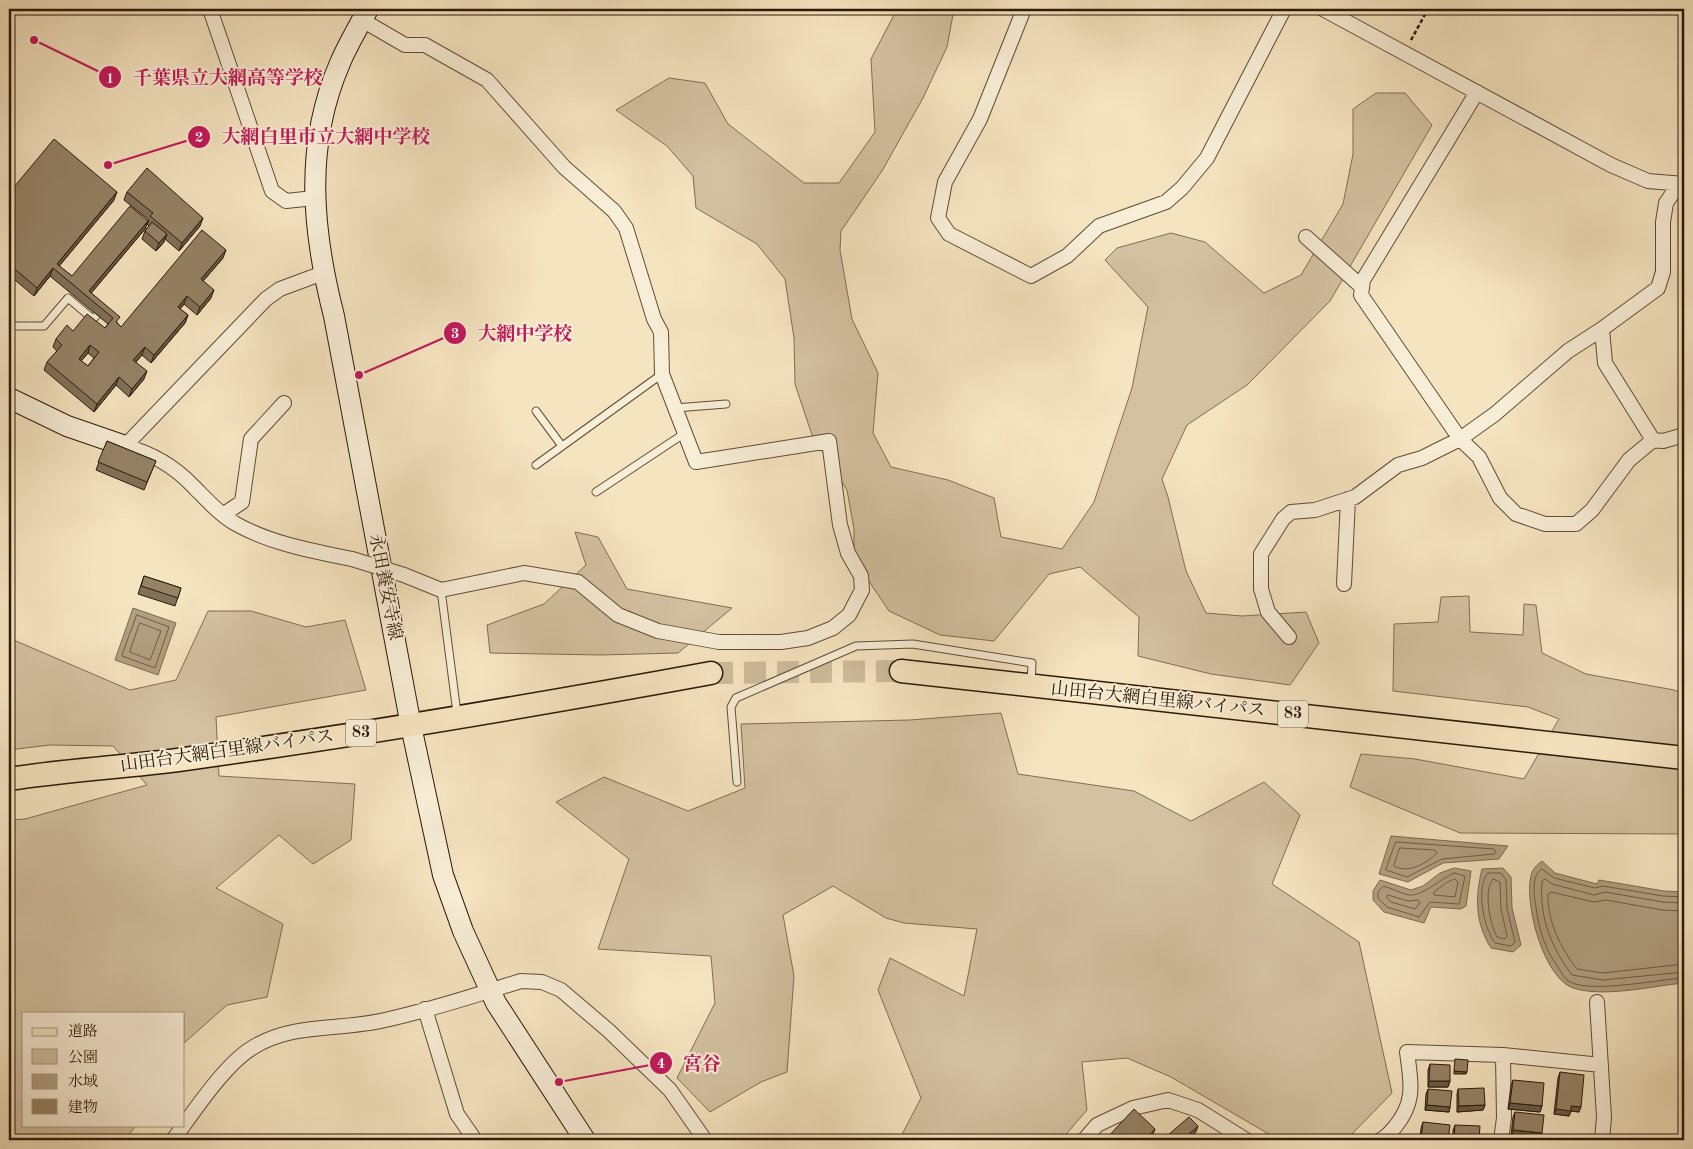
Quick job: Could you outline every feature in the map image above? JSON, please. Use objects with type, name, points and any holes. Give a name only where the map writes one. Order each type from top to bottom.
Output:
[{"type":"main road","name":"山田台大網白里線バイパス","points":[[901,671],[1031,687],[1684,758]]},
{"type":"main road","name":"山田台大網白里線バイパス","points":[[9,780],[45,774],[183,759],[458,719],[711,673]]},
{"type":"street","points":[[210,9],[272,191],[286,201],[314,198]]},
{"type":"street","points":[[1024,9],[980,119],[946,182],[938,218],[950,234],[1031,276],[1068,256],[1100,226],[1166,202],[1182,188],[1207,158],[1284,9]]},
{"type":"street","points":[[1324,9],[1610,165],[1648,180],[1682,184]]},
{"type":"street","points":[[9,398],[66,426],[155,456],[192,484],[235,523],[288,545],[352,560],[404,575],[441,590],[524,573],[578,582],[618,615],[658,631],[719,642],[782,642],[808,638],[833,628],[850,615],[862,590],[861,576],[848,553],[840,525],[828,441],[696,462],[662,374],[661,332],[654,319],[626,228],[614,211],[564,167],[487,80],[424,45],[404,46],[365,14]]},
{"type":"street","name":"永田養安寺線","points":[[365,14],[340,63],[324,110],[318,138],[314,198],[322,272],[334,316],[411,726],[443,875],[463,931],[489,991],[585,1140]]},
{"type":"street","points":[[1477,92],[1363,280],[1361,295],[1460,439],[1479,457],[1500,498],[1516,514],[1545,524],[1576,524],[1592,510],[1629,460],[1653,440],[1663,441],[1684,435]]},
{"type":"street","points":[[1289,637],[1268,612],[1264,602],[1261,554],[1283,519],[1291,512],[1315,510],[1355,497],[1398,465],[1422,458],[1460,439],[1495,414],[1568,351],[1658,288],[1663,272],[1663,222],[1666,203],[1682,184]]},
{"type":"street","points":[[1306,237],[1362,287]]},
{"type":"street","points":[[125,446],[266,299],[280,289],[322,272]]},
{"type":"street","points":[[1602,329],[1605,364],[1653,440]]},
{"type":"street","points":[[224,514],[242,502],[251,440],[284,403]]},
{"type":"street","points":[[1344,584],[1348,499]]},
{"type":"street","points":[[185,1124],[218,1080],[251,1048],[282,1033],[305,1028],[384,1021],[521,981],[542,982],[560,990],[609,1031],[670,1090],[706,1140]]},
{"type":"street","points":[[1597,1002],[1604,1117],[1602,1140]]},
{"type":"street","points":[[425,1009],[457,1114],[475,1140]]},
{"type":"street","points":[[1385,1139],[1406,1113],[1412,1089],[1407,1052],[1503,1055],[1601,1065]]},
{"type":"street","points":[[1501,1140],[1504,1118],[1503,1055]]},
{"type":"street","points":[[1084,1140],[1098,1125],[1133,1108],[1168,1100],[1198,1110],[1246,1140]]},
{"type":"street","points":[[173,1140],[184,1126]]},
{"type":"lane","points":[[9,326],[44,326],[68,298],[93,319],[97,315]]},
{"type":"lane","points":[[536,465],[662,374]]},
{"type":"lane","points":[[675,408],[726,404]]},
{"type":"lane","points":[[536,411],[562,446]]},
{"type":"lane","points":[[596,492],[685,433]]},
{"type":"lane","points":[[441,590],[458,719]]},
{"type":"lane","points":[[738,782],[731,707],[736,698],[830,655],[856,646],[913,644],[1032,663],[1031,687]]},
{"type":"path","points":[[1405,53],[1428,9]]},
{"type":"green space","points":[[897,9],[954,9],[947,47],[923,98],[882,171],[841,231],[840,250],[852,319],[878,373],[873,433],[891,467],[948,480],[994,498],[1001,537],[1062,549],[1094,502],[1132,388],[1148,307],[1105,260],[1117,248],[1171,233],[1205,242],[1264,293],[1301,275],[1343,204],[1353,154],[1353,109],[1376,93],[1405,93],[1432,125],[1330,301],[1247,385],[1187,425],[1162,479],[1186,571],[1206,613],[1242,616],[1306,612],[1319,643],[1290,685],[1211,674],[1138,656],[1139,617],[1080,567],[1049,574],[994,641],[940,635],[889,611],[854,559],[854,529],[847,490],[812,435],[795,384],[794,338],[785,279],[757,244],[696,208],[693,176],[667,146],[616,110],[669,78],[705,83],[728,124],[804,183],[839,183],[875,132],[871,59]]},
{"type":"green space","points":[[575,532],[598,537],[627,589],[732,608],[678,653],[601,655],[490,653],[487,625],[544,604],[586,565]]},
{"type":"green space","points":[[1469,596],[1470,632],[1523,635],[1524,604],[1536,605],[1542,653],[1586,674],[1674,690],[1684,694],[1684,834],[1460,833],[1350,787],[1361,754],[1415,759],[1524,779],[1559,719],[1528,707],[1393,691],[1394,624],[1438,622],[1441,597]]},
{"type":"green space","points":[[208,611],[251,611],[306,627],[345,620],[366,690],[216,717],[219,776],[355,784],[351,840],[313,864],[279,835],[216,888],[283,924],[267,997],[227,1005],[185,1042],[185,1012],[22,1012],[22,1126],[135,1126],[125,1140],[9,1140],[9,820],[25,819],[147,785],[113,746],[50,745],[9,750],[9,638],[130,690],[176,680]]},
{"type":"green space","points":[[1001,713],[1018,774],[1134,791],[1191,821],[1264,782],[1300,815],[1272,884],[1359,942],[1392,1093],[1349,1137],[1272,1136],[1171,1077],[1127,1058],[1082,1062],[1087,1110],[1061,1140],[899,1140],[921,1098],[878,990],[890,958],[964,996],[977,929],[904,923],[886,918],[833,886],[783,915],[794,976],[787,1072],[761,1082],[710,1112],[677,1078],[715,1003],[711,956],[598,949],[629,859],[556,802],[604,777],[688,811],[745,788],[741,724],[910,720]]},
{"type":"water","points":[[133,608],[176,623],[158,675],[115,660]]},
{"type":"water","points":[[1391,836],[1508,846],[1499,859],[1443,863],[1408,882],[1379,874]]},
{"type":"water","points":[[1542,861],[1555,873],[1597,884],[1599,880],[1664,891],[1684,892],[1684,983],[1599,992],[1573,988],[1563,982],[1545,956],[1534,922],[1530,889],[1535,867]]},
{"type":"water","points":[[1454,868],[1471,871],[1466,906],[1461,909],[1431,907],[1424,923],[1384,912],[1373,900],[1373,891],[1380,880],[1411,890],[1423,886],[1440,873]]},
{"type":"water","points":[[1503,868],[1511,877],[1512,908],[1521,945],[1513,952],[1491,948],[1479,919],[1478,890],[1482,869]]},
{"type":"building","points":[[54,139],[117,192],[57,264],[72,276],[130,206],[148,221],[89,291],[120,317],[116,322],[121,327],[202,230],[226,250],[201,279],[214,290],[200,307],[187,296],[178,307],[188,315],[154,355],[145,347],[133,360],[147,371],[132,389],[119,377],[97,404],[47,362],[62,345],[56,339],[67,325],[73,331],[87,314],[105,328],[113,318],[53,268],[37,288],[9,264],[9,193]],"holes":[[[90,345],[99,352],[88,366],[79,359]]]},
{"type":"building","points":[[147,168],[203,218],[182,243],[150,216],[153,213],[127,192]]},
{"type":"building","points":[[152,222],[167,234],[159,243],[145,231]]},
{"type":"building","points":[[107,441],[156,461],[147,482],[98,462]]},
{"type":"building","points":[[144,576],[181,588],[178,598],[141,586]]},
{"type":"building","points":[[1455,1059],[1468,1060],[1467,1072],[1454,1071]]},
{"type":"building","points":[[1430,1064],[1450,1065],[1450,1081],[1429,1081]]},
{"type":"building","points":[[1560,1072],[1584,1075],[1581,1107],[1571,1106],[1571,1111],[1556,1109]]},
{"type":"building","points":[[1513,1080],[1544,1083],[1542,1106],[1510,1103]]},
{"type":"building","points":[[1484,1088],[1485,1105],[1459,1106],[1458,1089]]},
{"type":"building","points":[[1428,1089],[1452,1091],[1450,1107],[1427,1105]]},
{"type":"building","points":[[1134,1109],[1155,1129],[1145,1140],[1105,1140]]},
{"type":"building","points":[[1515,1112],[1544,1115],[1542,1133],[1513,1130]]},
{"type":"building","points":[[1189,1117],[1198,1126],[1182,1140],[1172,1140],[1168,1135]]},
{"type":"building","points":[[1423,1122],[1450,1125],[1448,1140],[1421,1140]]},
{"type":"building","points":[[1455,1125],[1480,1126],[1479,1140],[1454,1139]]},
{"type":"building","points":[[1519,1137],[1544,1140],[1519,1140]]},
{"type":"building","points":[[1562,1137],[1587,1140],[1562,1140]]},
{"type":"tunnel","points":[[711,673],[901,671]]},
{"type":"place","name":"千葉県立大網高等学校","points":[[34,40]]},
{"type":"place","name":"大網白里市立大網中学校","points":[[108,165]]},
{"type":"place","name":"大網中学校","points":[[359,375]]},
{"type":"place","name":"宮谷","points":[[559,1082]]}]
